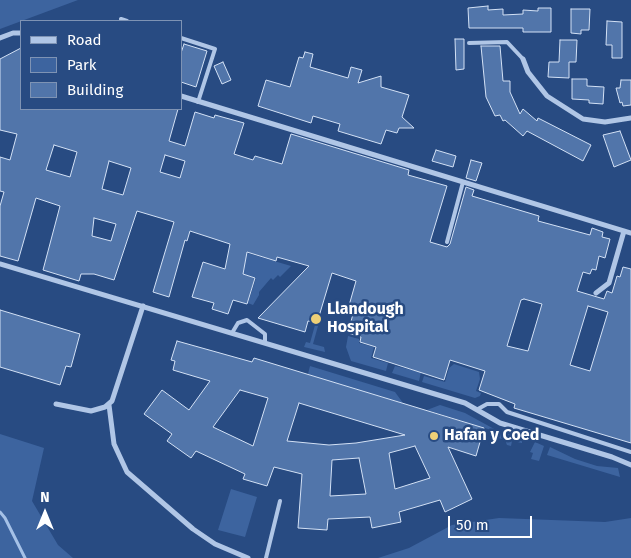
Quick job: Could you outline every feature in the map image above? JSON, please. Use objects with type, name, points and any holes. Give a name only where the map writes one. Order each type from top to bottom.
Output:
[{"type":"street","points":[[0,38],[13,33],[20,33]]},
{"type":"street","points":[[523,59],[528,72],[547,96],[577,116],[593,122],[631,118]]},
{"type":"street","points":[[182,96],[631,233]]},
{"type":"street","points":[[596,293],[609,283],[624,231]]},
{"type":"street","points":[[0,264],[465,403],[500,423],[612,457],[631,466]]},
{"type":"street","points":[[56,404],[91,411],[109,405],[116,396],[143,306]]},
{"type":"street","points":[[109,405],[114,444],[128,472],[192,529],[215,544],[248,558]]},
{"type":"lane","points":[[182,38],[215,49],[198,102]]},
{"type":"lane","points":[[469,43],[507,42],[523,59]]},
{"type":"lane","points":[[447,242],[463,182]]},
{"type":"lane","points":[[232,333],[238,323],[247,320],[265,334],[265,343]]},
{"type":"lane","points":[[478,409],[487,404],[499,404],[507,412],[631,452]]},
{"type":"lane","points":[[266,558],[280,500]]},
{"type":"green space","points":[[0,0],[78,0],[20,20],[0,29]]},
{"type":"green space","points":[[247,253],[291,266],[280,277],[278,275],[273,280],[271,278],[259,292],[253,305],[248,303],[256,278],[240,273]]},
{"type":"green space","points":[[315,325],[318,326],[313,344],[324,347],[325,352],[304,347],[306,342],[310,343]]},
{"type":"green space","points":[[348,336],[359,339],[359,343],[374,347],[371,358],[388,363],[386,371],[351,361],[346,347]]},
{"type":"green space","points":[[454,364],[479,372],[480,379],[476,391],[481,393],[480,396],[475,398],[422,382],[424,376],[445,382],[449,368]]},
{"type":"green space","points":[[310,366],[395,392],[403,403],[312,376],[308,374]]},
{"type":"green space","points":[[395,366],[421,372],[419,381],[392,373]]},
{"type":"green space","points":[[440,405],[465,413],[496,430],[522,438],[522,443],[512,441],[511,446],[507,445],[505,440],[492,436],[488,429],[427,410]]},
{"type":"green space","points":[[0,434],[44,448],[32,501],[58,545],[73,558],[0,558]]},
{"type":"green space","points":[[535,442],[544,446],[539,461],[531,459],[533,453],[530,452]]},
{"type":"green space","points":[[550,447],[575,459],[597,466],[618,468],[620,477],[547,455]]},
{"type":"green space","points":[[231,489],[257,497],[245,537],[218,530]]},
{"type":"green space","points":[[499,518],[605,522],[631,518],[631,558],[378,558],[409,548],[452,525]]},
{"type":"building","points":[[488,6],[488,10],[503,9],[503,15],[523,14],[523,10],[538,11],[538,8],[551,8],[551,32],[523,32],[523,28],[469,28],[468,8]]},
{"type":"building","points":[[571,9],[590,9],[589,30],[581,30],[581,34],[571,33]]},
{"type":"building","points":[[607,21],[622,22],[622,58],[612,58],[612,45],[606,45]]},
{"type":"building","points":[[455,39],[464,39],[464,69],[456,70]]},
{"type":"building","points":[[560,40],[577,40],[576,62],[569,62],[569,78],[548,77],[549,62],[559,62]]},
{"type":"building","points":[[184,44],[207,51],[196,87],[182,82],[182,50]]},
{"type":"building","points":[[481,46],[500,46],[503,81],[510,81],[510,92],[520,114],[523,109],[537,121],[538,118],[591,145],[583,161],[527,131],[523,136],[505,120],[503,121],[500,115],[495,116],[486,97]]},
{"type":"building","points":[[20,49],[20,110],[178,110],[169,141],[185,146],[195,112],[214,118],[215,115],[244,123],[234,154],[253,160],[255,156],[282,164],[291,134],[409,170],[408,175],[447,186],[430,242],[447,247],[450,244],[466,187],[474,190],[472,196],[539,216],[538,221],[590,235],[592,228],[603,232],[602,237],[610,239],[605,258],[599,256],[596,270],[592,269],[590,274],[583,272],[577,291],[604,299],[607,291],[612,293],[617,276],[620,277],[623,267],[631,269],[631,443],[514,408],[515,404],[479,390],[485,371],[450,360],[444,380],[373,357],[376,347],[360,342],[361,337],[348,333],[354,310],[348,309],[356,281],[332,273],[317,323],[308,321],[305,332],[258,318],[309,266],[277,257],[276,261],[247,252],[243,274],[255,278],[247,304],[233,300],[228,314],[212,309],[214,303],[192,297],[203,262],[225,269],[230,244],[190,231],[187,241],[185,240],[169,297],[153,292],[174,222],[137,211],[114,280],[94,274],[81,274],[79,281],[43,270],[60,206],[36,198],[18,261],[0,256],[0,206],[4,192],[0,191],[0,157],[10,160],[17,134],[0,130],[0,59]],"holes":[[[54,145],[77,152],[70,177],[46,170]],[[165,155],[185,161],[180,178],[160,172]],[[109,161],[131,168],[123,195],[102,189]],[[94,218],[116,224],[111,241],[92,236]],[[524,299],[542,304],[528,351],[507,346],[521,300]],[[588,306],[608,312],[590,371],[570,365]]]},
{"type":"building","points":[[305,52],[313,54],[310,67],[348,78],[351,67],[362,70],[358,83],[381,76],[381,87],[409,95],[402,117],[414,128],[399,128],[397,133],[386,130],[381,144],[338,131],[340,124],[313,116],[311,123],[258,106],[266,80],[290,87],[299,57],[303,58]]},
{"type":"building","points":[[223,62],[231,80],[222,84],[214,66]]},
{"type":"building","points":[[572,79],[587,79],[587,86],[604,87],[603,104],[589,103],[589,100],[572,99]]},
{"type":"building","points":[[621,80],[631,80],[631,105],[623,106],[622,102],[620,103],[616,88],[620,88]]},
{"type":"building","points":[[620,131],[631,160],[614,167],[603,135]]},
{"type":"building","points":[[436,150],[456,156],[453,167],[432,161]]},
{"type":"building","points":[[471,160],[482,163],[476,181],[466,178]]},
{"type":"building","points":[[0,310],[80,334],[71,367],[66,366],[60,385],[0,367]]},
{"type":"building","name":"Hafan y Coed","points":[[177,341],[252,362],[254,358],[484,428],[476,456],[448,447],[472,499],[445,512],[440,500],[399,512],[401,522],[372,528],[370,517],[328,519],[327,530],[298,528],[302,474],[274,467],[267,486],[243,479],[245,474],[196,451],[191,458],[167,441],[172,434],[144,414],[162,390],[189,410],[210,381],[173,370],[175,361],[171,360]],"holes":[[[240,390],[268,398],[253,446],[213,427]],[[299,403],[405,435],[356,443],[329,445],[287,441]],[[415,446],[430,478],[395,489],[389,453]],[[359,458],[366,494],[330,496],[332,460]]]},
{"type":"waterway","points":[[0,512],[5,518],[25,558]]},
{"type":"place","name":"Llandough Hospital","points":[[316,319]]},
{"type":"place","name":"Hafan y Coed","points":[[434,436]]}]
